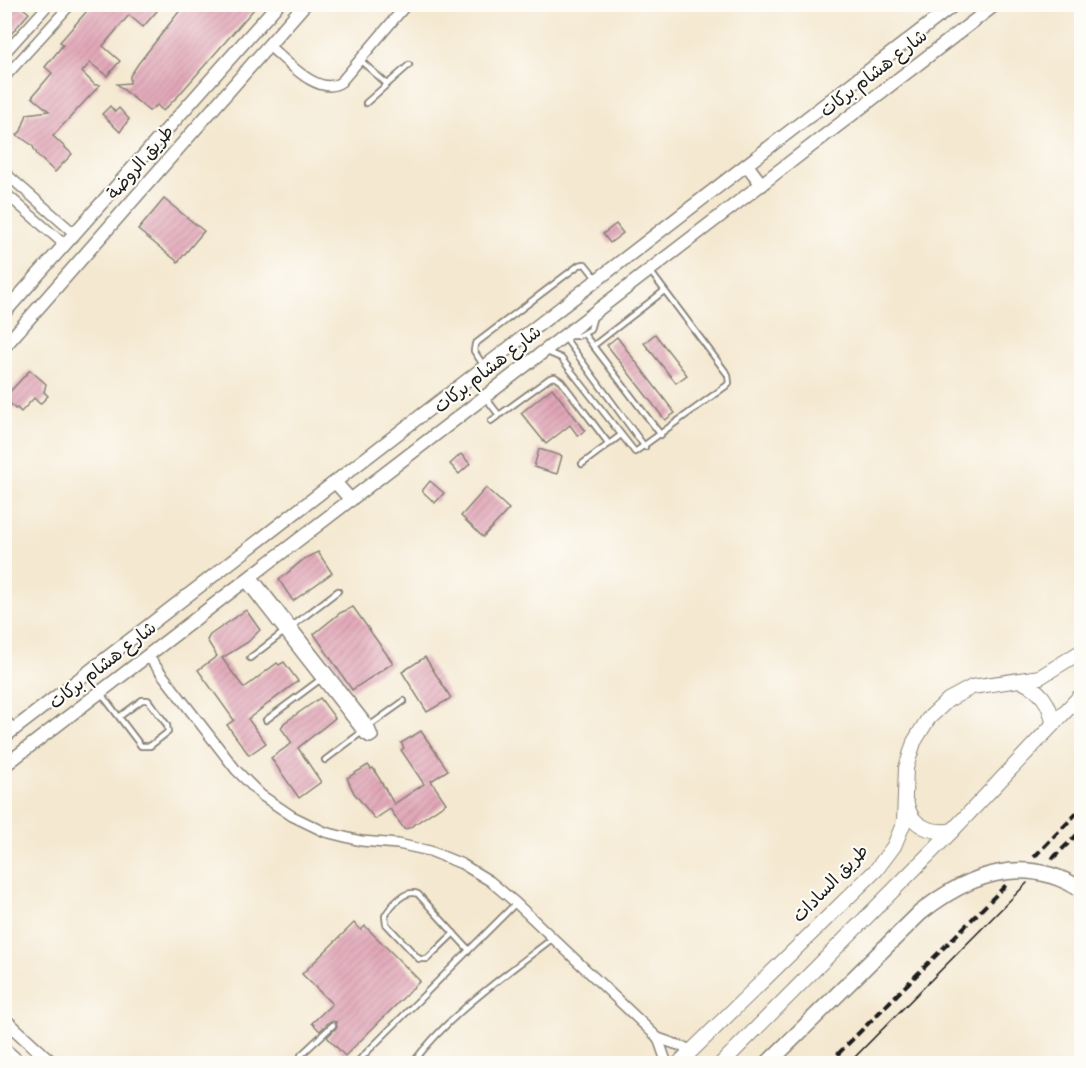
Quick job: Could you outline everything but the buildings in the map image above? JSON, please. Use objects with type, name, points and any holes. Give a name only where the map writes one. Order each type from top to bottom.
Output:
[{"type":"main road","name":"طريق السادات","points":[[678,1064],[876,870],[894,846],[904,822],[906,768],[914,742],[928,719],[948,700],[972,687],[999,681],[1023,682],[1053,671],[1082,651]]},
{"type":"main road","points":[[1023,682],[1035,688],[1044,698],[1051,710],[1053,723]]},
{"type":"main road","points":[[721,1064],[952,830],[1082,694]]},
{"type":"main road","points":[[906,796],[908,809],[915,821],[926,829],[939,832],[952,830]]},
{"type":"main road","points":[[876,870],[889,868],[894,873],[896,886]]},
{"type":"main road","points":[[766,1064],[920,913],[962,883],[995,873],[1021,872],[1047,875],[1082,890]]},
{"type":"street","points":[[4,54],[49,4]]},
{"type":"street","points":[[4,78],[71,4]]},
{"type":"street","name":"طريق الروضة","points":[[4,314],[278,4]]},
{"type":"street","name":"طريق الروضة","points":[[4,347],[305,4]]},
{"type":"street","points":[[269,46],[322,87],[337,85],[407,4]]},
{"type":"street","name":"شارع هشام بركات","points":[[4,737],[955,4]]},
{"type":"street","name":"شارع هشام بركات","points":[[4,766],[996,4]]},
{"type":"street","points":[[226,64],[230,74],[242,77]]},
{"type":"street","points":[[190,104],[202,106],[207,116]]},
{"type":"street","points":[[747,165],[762,185]]},
{"type":"street","points":[[4,172],[75,234]]},
{"type":"street","points":[[4,192],[65,245]]},
{"type":"street","points":[[335,482],[351,500]]},
{"type":"street","points":[[248,579],[365,729]]},
{"type":"street","points":[[288,629],[321,679],[365,729]]},
{"type":"street","points":[[148,656],[236,771],[261,795],[292,816],[325,832],[361,841],[398,844],[430,851],[462,864],[490,881],[516,903],[658,1038],[692,1050]]},
{"type":"street","points":[[96,666],[111,684]]},
{"type":"street","points":[[4,1019],[53,1064]]},
{"type":"street","points":[[658,1038],[667,1064]]},
{"type":"street","points":[[4,1049],[21,1064]]},
{"type":"lane","points":[[359,60],[387,84]]},
{"type":"lane","points":[[366,103],[409,65]]},
{"type":"lane","points":[[485,367],[474,347],[488,334],[579,265],[585,264],[598,280]]},
{"type":"lane","points":[[544,351],[561,358],[635,452],[645,447],[726,386],[730,380],[649,271]]},
{"type":"lane","points":[[593,346],[664,291]]},
{"type":"lane","points":[[564,336],[584,334],[593,325],[594,313]]},
{"type":"lane","points":[[584,334],[661,435]]},
{"type":"lane","points":[[564,336],[645,447]]},
{"type":"lane","points":[[491,420],[555,377],[561,381],[609,444]]},
{"type":"lane","points":[[485,397],[499,415]]},
{"type":"lane","points":[[582,464],[621,435]]},
{"type":"lane","points":[[250,658],[338,591]]},
{"type":"lane","points":[[266,720],[321,679]]},
{"type":"lane","points":[[100,692],[119,717],[144,748],[168,732],[167,725],[148,700],[142,700],[119,717]]},
{"type":"lane","points":[[325,760],[404,701]]},
{"type":"lane","points":[[4,717],[17,727]]},
{"type":"lane","points":[[454,933],[430,957],[423,960],[386,924],[385,916],[405,893],[414,892],[454,933],[470,950]]},
{"type":"lane","points":[[355,1064],[516,903]]},
{"type":"lane","points":[[412,1064],[428,1041],[462,1009],[553,938]]},
{"type":"lane","points":[[300,1064],[301,1055],[333,1025]]},
{"type":"tram line","points":[[848,1064],[1027,883]]},
{"type":"railway","points":[[1034,857],[1079,811]]},
{"type":"railway","points":[[1052,859],[1082,830]]},
{"type":"railway","points":[[828,1064],[1008,883]]}]
